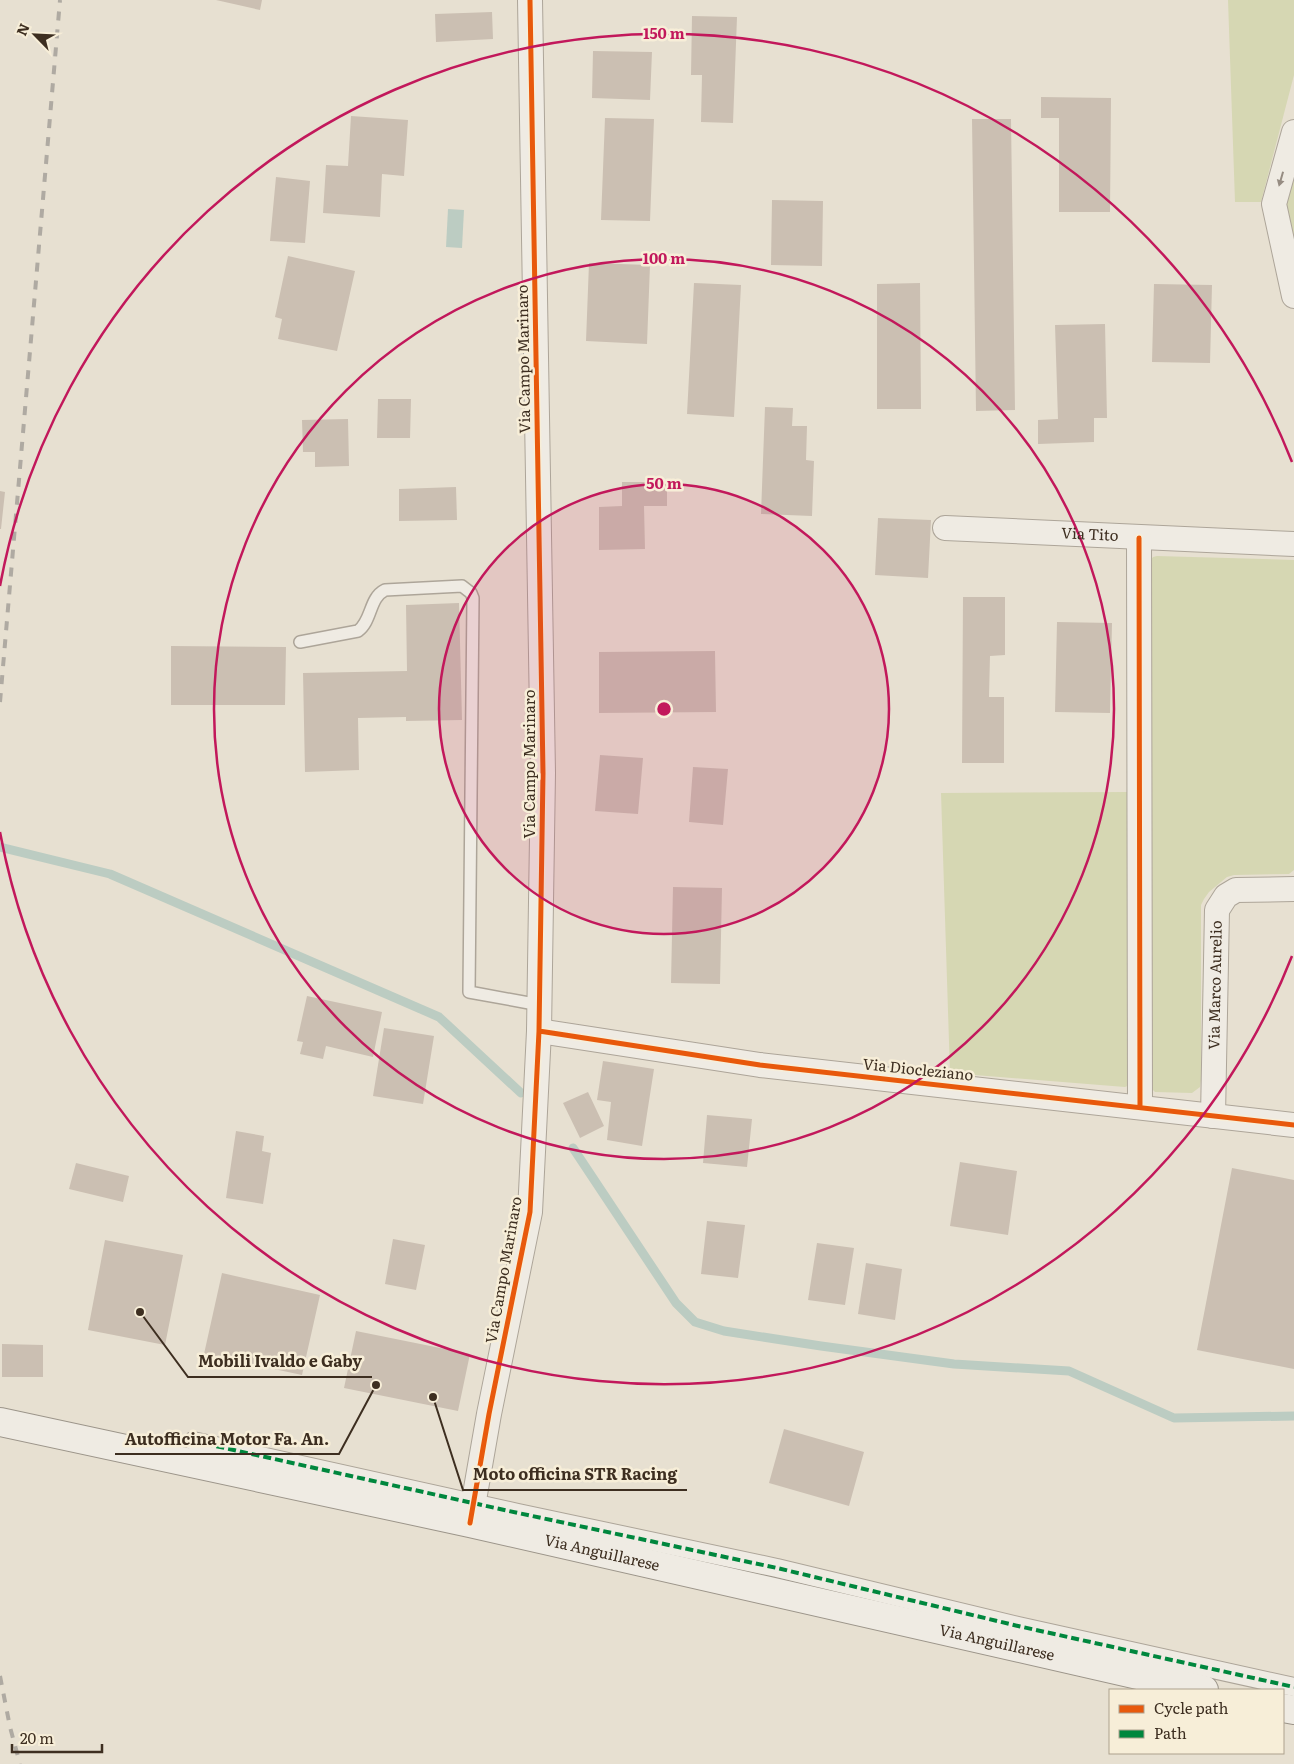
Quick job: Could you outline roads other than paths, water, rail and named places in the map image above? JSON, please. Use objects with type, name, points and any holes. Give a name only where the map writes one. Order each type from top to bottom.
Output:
[{"type":"main road","name":"Via Anguillarese","points":[[0,1422],[472,1513],[1200,1689]]},
{"type":"street","name":"Via Campo Marinaro","points":[[472,1513],[489,1414],[530,1212],[540,1031],[543,773],[530,0]]},
{"type":"street","points":[[1294,132],[1274,204],[1294,296]]},
{"type":"street","name":"Via Tito","points":[[945,528],[1294,544]]},
{"type":"street","points":[[1139,538],[1140,1107]]},
{"type":"street","name":"Via Marco Aurelio","points":[[1213,1116],[1217,910],[1226,896],[1236,890],[1294,889]]},
{"type":"street","name":"Via Diocleziano","points":[[540,1031],[760,1065],[1294,1125]]},
{"type":"street","points":[[193,1441],[472,1513],[777,1568],[1018,1626],[1294,1687]]},
{"type":"lane","points":[[300,642],[358,631],[364,627],[380,593],[385,590],[462,586],[471,593],[473,598],[469,992],[540,1005]]},
{"type":"waterway","points":[[0,847],[110,874],[439,1017],[521,1093]]},
{"type":"waterway","points":[[573,1148],[676,1303],[695,1322],[724,1331],[954,1364],[1069,1371],[1174,1418],[1294,1416]]},
{"type":"railway","points":[[0,702],[60,0]]},
{"type":"railway","points":[[0,1676],[10,1727],[20,1764]]},
{"type":"place","name":"Mobili Ivaldo e Gaby","points":[[140,1312]]},
{"type":"place","name":"Autofficina Motor Fa. An.","points":[[376,1385]]},
{"type":"place","name":"Moto officina STR Racing","points":[[433,1397]]}]
